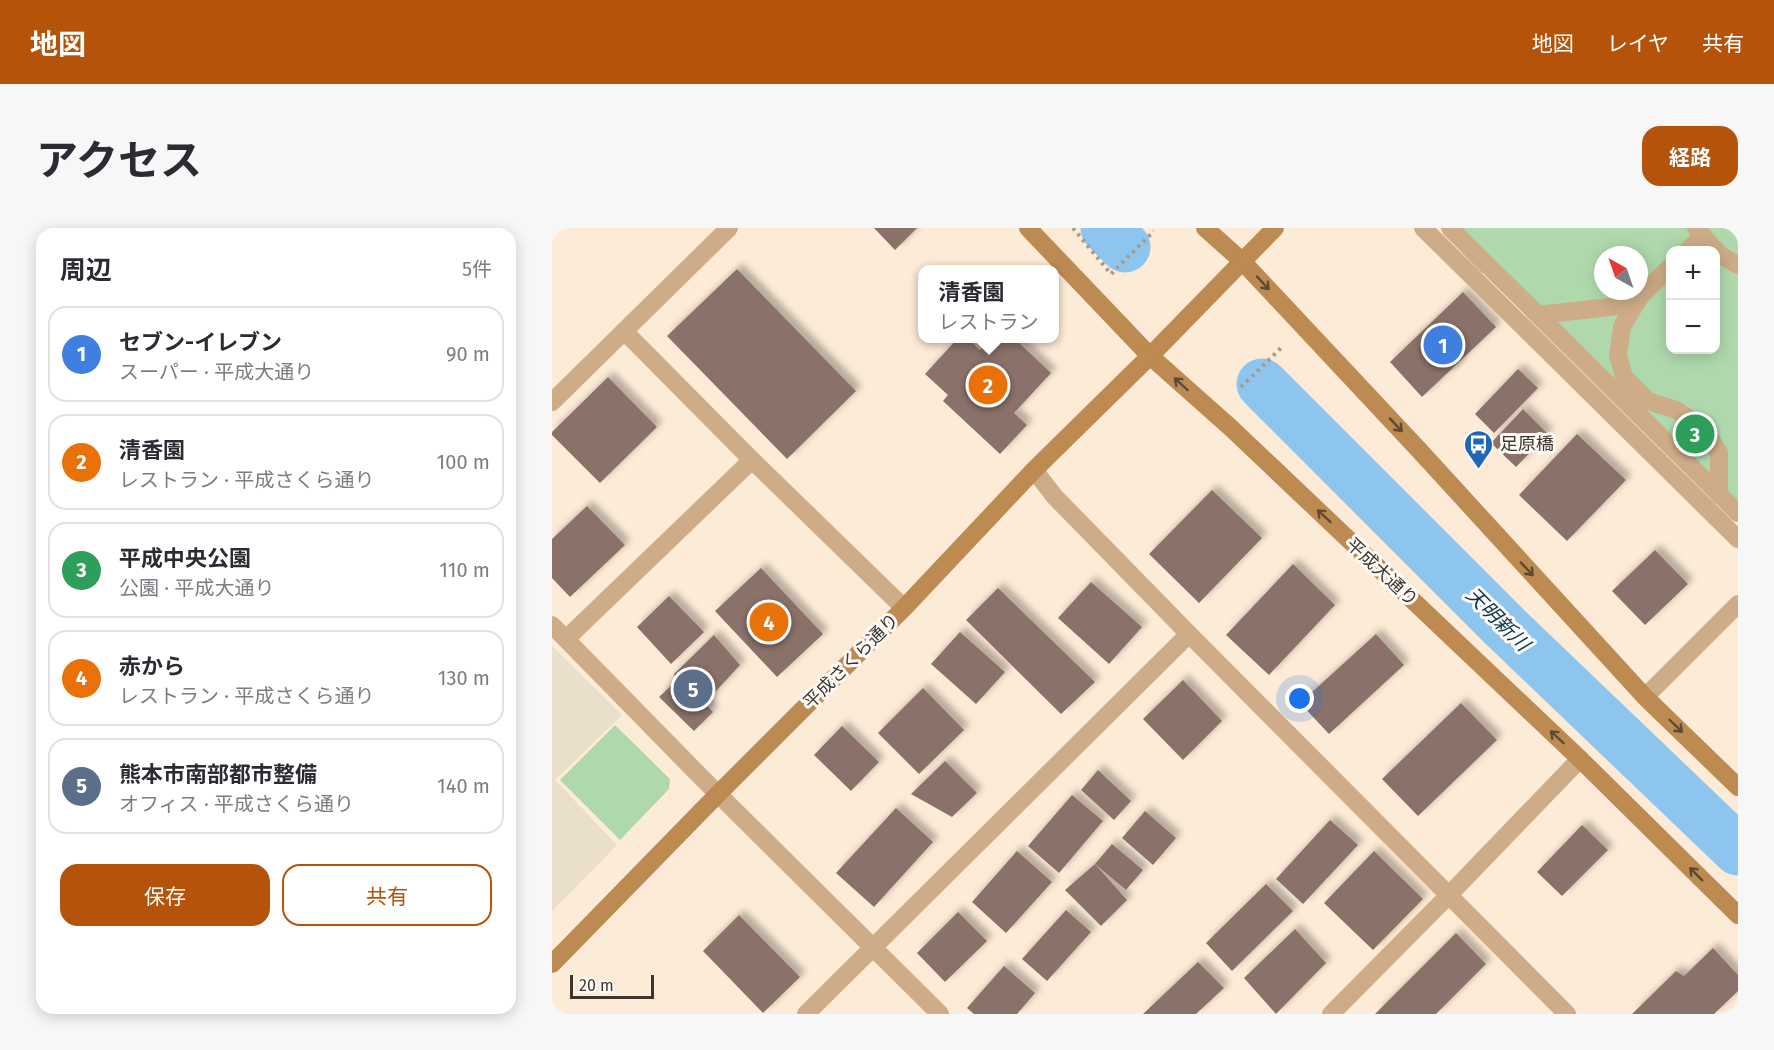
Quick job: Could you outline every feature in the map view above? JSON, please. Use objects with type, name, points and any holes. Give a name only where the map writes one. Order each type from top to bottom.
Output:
[{"type":"street","points":[[552,402],[729,228]]},
{"type":"street","name":"平成大通り","points":[[1028,228],[1150,356],[1231,428],[1580,759],[1738,915]]},
{"type":"street","points":[[1205,228],[1242,261],[1645,697],[1738,787]]},
{"type":"street","points":[[1150,356],[1275,228]]},
{"type":"street","points":[[1422,228],[1738,539]]},
{"type":"street","points":[[1450,228],[1738,513]]},
{"type":"street","points":[[1690,246],[1699,232],[1720,255],[1738,265]]},
{"type":"street","points":[[1666,272],[1639,298],[1622,327],[1618,355],[1624,377],[1648,401],[1676,410],[1705,429],[1719,453],[1719,495]]},
{"type":"street","points":[[1538,315],[1636,304]]},
{"type":"street","points":[[624,331],[904,608]]},
{"type":"street","name":"平成さくら通り","points":[[552,964],[904,608],[1034,470],[1150,356]]},
{"type":"street","points":[[566,639],[752,460]]},
{"type":"street","points":[[1034,470],[1055,498],[1567,1014]]},
{"type":"street","points":[[1645,697],[1738,604]]},
{"type":"street","points":[[552,625],[718,794],[940,1014]]},
{"type":"street","points":[[806,1014],[1189,634]]},
{"type":"street","points":[[1330,1014],[1449,896],[1580,759]]},
{"type":"path","points":[[1073,228],[1111,274],[1154,231]]},
{"type":"path","points":[[1241,387],[1282,347]]},
{"type":"shaded area","points":[[552,646],[622,715],[555,780],[617,845],[552,911]]},
{"type":"green space","points":[[1441,228],[1738,228],[1738,518],[1492,278],[1478,271]]},
{"type":"green space","points":[[615,725],[670,779],[669,789],[620,840],[560,780]]},
{"type":"building","points":[[874,228],[917,228],[895,250]]},
{"type":"building","points":[[737,269],[856,391],[787,459],[667,336]]},
{"type":"building","points":[[1463,292],[1496,327],[1422,397],[1390,362]]},
{"type":"building","points":[[953,343],[973,343],[980,350],[986,343],[1019,343],[1051,373],[1014,413],[1027,425],[1000,454],[943,401],[948,395],[925,374]]},
{"type":"building","points":[[1518,369],[1538,388],[1494,433],[1475,414]]},
{"type":"building","points":[[608,377],[657,427],[600,483],[552,435],[552,432]]},
{"type":"building","points":[[1523,409],[1548,434],[1516,467],[1491,443]]},
{"type":"building","points":[[1577,434],[1626,480],[1567,541],[1519,495]]},
{"type":"building","points":[[1212,490],[1262,538],[1199,603],[1149,554]]},
{"type":"building","points":[[587,506],[625,545],[570,597],[552,578],[552,539]]},
{"type":"building","points":[[1655,550],[1688,584],[1645,625],[1612,591]]},
{"type":"building","points":[[1293,564],[1335,605],[1269,675],[1226,635]]},
{"type":"building","points":[[761,568],[823,634],[777,677],[715,611]]},
{"type":"building","points":[[1091,582],[1142,627],[1109,664],[1058,618]]},
{"type":"building","points":[[998,588],[1095,682],[1061,714],[966,620]]},
{"type":"building","points":[[669,596],[704,632],[671,664],[637,627]]},
{"type":"building","points":[[960,632],[1005,672],[976,704],[931,664]]},
{"type":"building","points":[[1376,634],[1404,665],[1329,734],[1300,703]]},
{"type":"building","points":[[714,635],[740,665],[705,703],[713,712],[694,731],[659,697],[676,681],[674,674]]},
{"type":"building","points":[[1183,680],[1222,721],[1183,760],[1143,719]]},
{"type":"building","points":[[923,688],[964,730],[919,774],[878,733]]},
{"type":"building","points":[[1461,703],[1497,740],[1418,816],[1382,779]]},
{"type":"building","points":[[842,726],[879,762],[851,791],[814,755]]},
{"type":"building","points":[[945,761],[977,793],[952,817],[911,794]]},
{"type":"building","points":[[1098,770],[1131,801],[1114,820],[1081,790]]},
{"type":"building","points":[[1072,795],[1103,821],[1059,873],[1028,846]]},
{"type":"building","points":[[896,808],[933,842],[874,907],[836,873]]},
{"type":"building","points":[[1145,811],[1176,838],[1153,865],[1122,838]]},
{"type":"building","points":[[1330,820],[1358,845],[1303,904],[1276,879]]},
{"type":"building","points":[[1582,825],[1608,850],[1562,896],[1537,872]]},
{"type":"building","points":[[1112,844],[1143,870],[1126,890],[1095,864]]},
{"type":"building","points":[[1017,851],[1052,882],[1006,933],[972,902]]},
{"type":"building","points":[[1374,851],[1423,899],[1373,950],[1324,903]]},
{"type":"building","points":[[1095,864],[1127,900],[1101,926],[1065,890]]},
{"type":"building","points":[[1266,884],[1293,911],[1232,971],[1206,943]]},
{"type":"building","points":[[1066,910],[1091,932],[1047,981],[1022,959]]},
{"type":"building","points":[[958,912],[987,941],[945,982],[917,953]]},
{"type":"building","points":[[739,915],[800,977],[763,1013],[703,951]]},
{"type":"building","points":[[1295,929],[1326,963],[1276,1014],[1244,978]]},
{"type":"building","points":[[1456,933],[1486,964],[1436,1014],[1375,1014]]},
{"type":"building","points":[[1713,948],[1738,975],[1738,991],[1714,1014],[1632,1014],[1676,971],[1684,976]]},
{"type":"building","points":[[1198,962],[1224,988],[1196,1014],[1143,1014]]},
{"type":"building","points":[[1004,966],[1035,993],[1017,1014],[974,1014],[967,1008]]},
{"type":"waterway","name":"天明新川","points":[[1106,228],[1125,247]]},
{"type":"waterway","name":"天明新川","points":[[1262,384],[1506,628],[1738,850]]},
{"type":"place","name":"セブン-イレブン","points":[[1443,345]]},
{"type":"place","name":"清香園","points":[[988,385]]},
{"type":"place","name":"平成中央公園","points":[[1695,434]]},
{"type":"place","name":"足原橋","points":[[1479,470]]},
{"type":"place","name":"赤から","points":[[769,622]]},
{"type":"place","name":"熊本市南部都市整備","points":[[693,689]]}]
